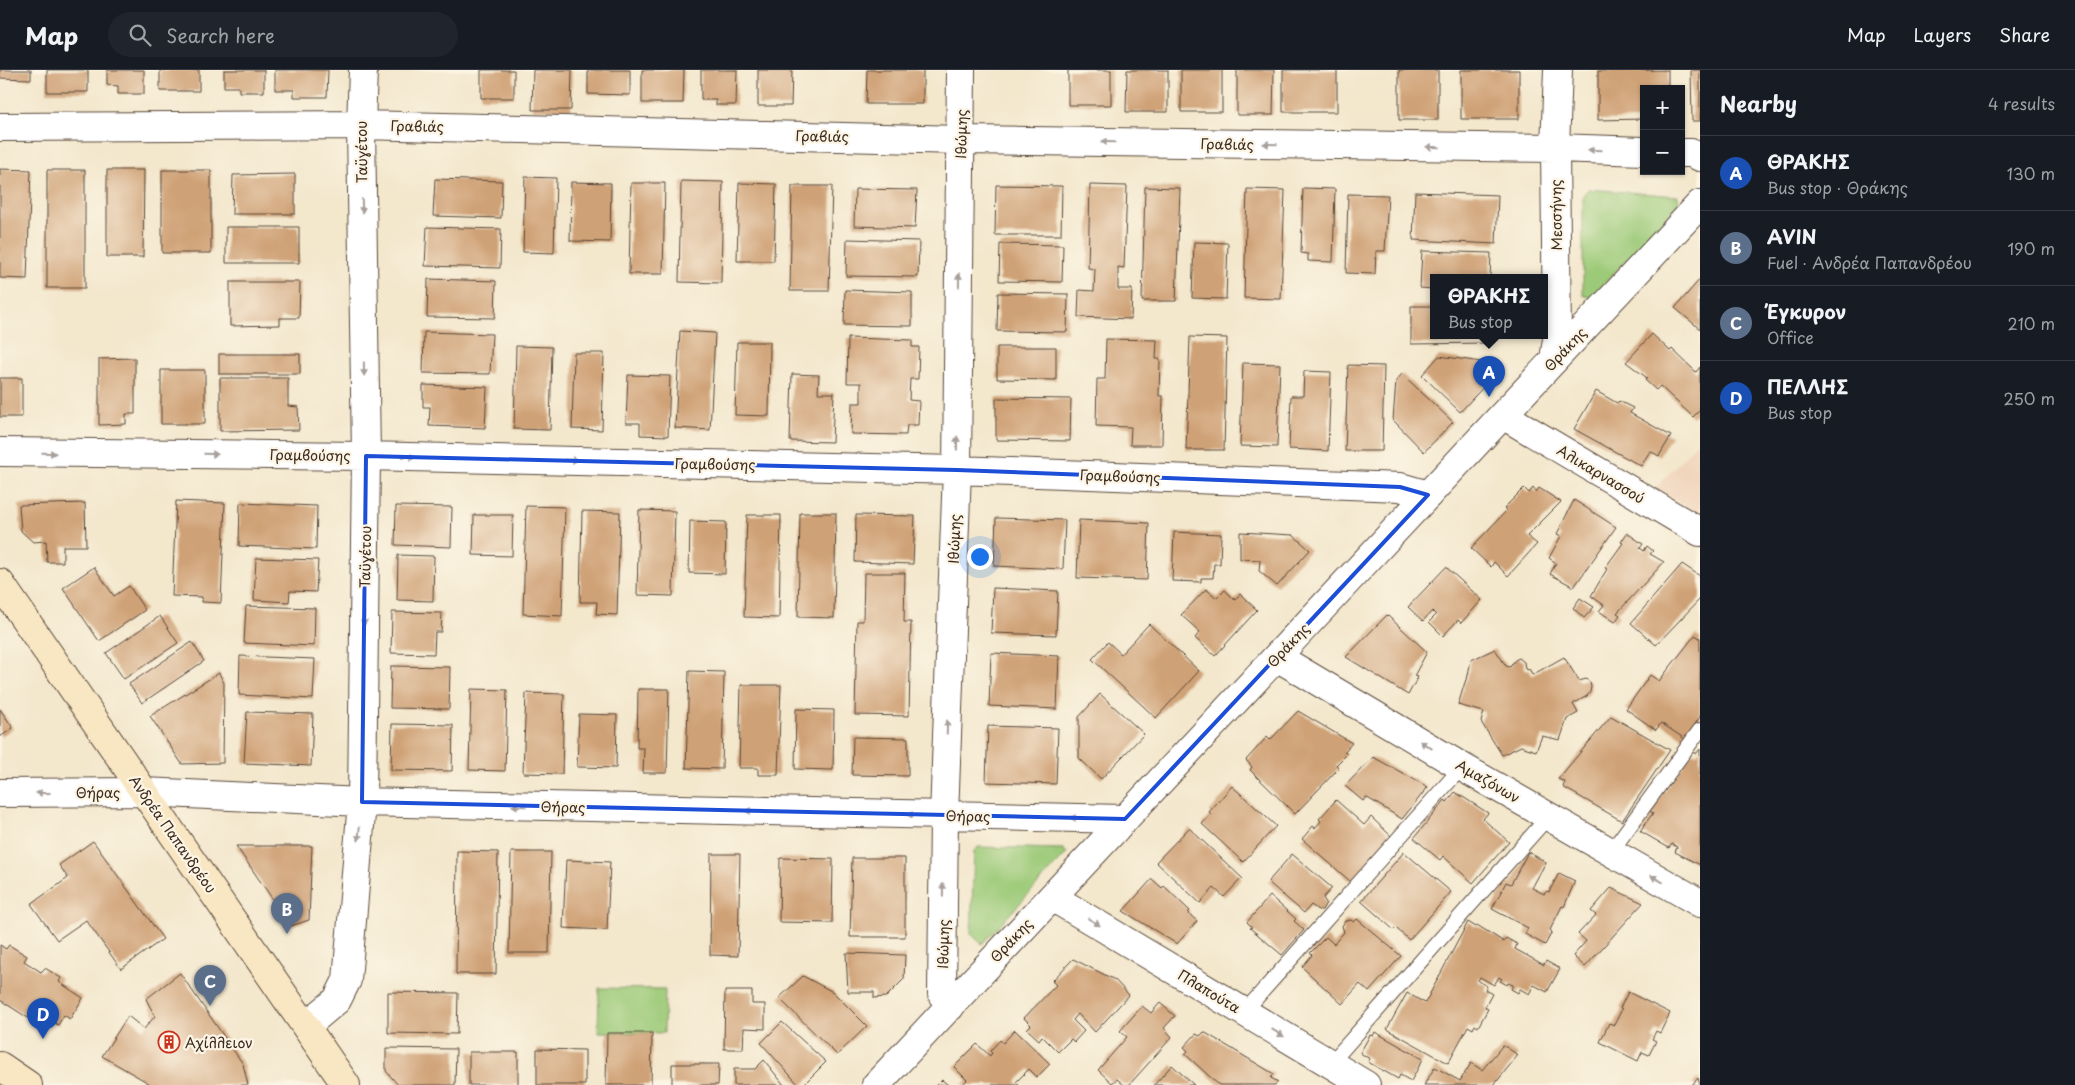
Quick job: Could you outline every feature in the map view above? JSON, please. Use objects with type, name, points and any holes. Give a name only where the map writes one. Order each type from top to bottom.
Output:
[{"type":"main road","name":"Ανδρέα Παπανδρέου","points":[[0,584],[346,1085]]},
{"type":"street","name":"Ταϋγέτου","points":[[306,1026],[337,1000],[347,980],[362,802],[366,456],[361,125],[362,70]]},
{"type":"street","name":"Ιθώμης","points":[[950,1006],[942,994],[944,816],[957,470],[961,70]]},
{"type":"street","name":"Μεσσήνης","points":[[1554,360],[1557,340],[1555,148],[1558,70]]},
{"type":"street","name":"Γραβιάς","points":[[0,127],[361,125],[961,140],[1555,148],[1640,151]]},
{"type":"street","points":[[1685,153],[1691,153],[1700,157]]},
{"type":"street","name":"Θράκης","points":[[876,1085],[1700,204]]},
{"type":"street","name":"Αλικαρνασσού","points":[[1503,415],[1700,532]]},
{"type":"street","name":"Γραμβούσης","points":[[0,452],[366,456],[957,470],[1400,487],[1428,494]]},
{"type":"street","name":"Αμαζόνων","points":[[1277,657],[1462,767],[1700,903]]},
{"type":"street","name":"Θήρας","points":[[0,793],[144,792],[362,802],[1125,819]]},
{"type":"street","name":"Πλαπούτα","points":[[1052,897],[1366,1085]]},
{"type":"lane","points":[[1610,853],[1700,730]]},
{"type":"lane","points":[[1244,1012],[1462,767]]},
{"type":"lane","points":[[1330,1064],[1548,817]]},
{"type":"highlighted area","points":[[366,456],[957,470],[1400,487],[1428,495],[1125,819],[362,802]]},
{"type":"shaded area","points":[[1700,439],[1700,516],[1656,488]]},
{"type":"green space","points":[[1588,189],[1678,196],[1679,204],[1591,298],[1583,295],[1583,195]]},
{"type":"green space","points":[[978,847],[1063,849],[1067,853],[982,944],[971,934],[974,851]]},
{"type":"green space","points":[[599,988],[665,989],[664,1033],[598,1032]]},
{"type":"building","points":[[0,70],[31,70],[31,79],[0,78]]},
{"type":"building","points":[[47,70],[88,70],[88,92],[47,92]]},
{"type":"building","points":[[107,70],[144,70],[144,94],[118,94],[118,86],[107,85]]},
{"type":"building","points":[[160,70],[199,70],[199,91],[160,91]]},
{"type":"building","points":[[224,70],[264,70],[264,92],[239,92],[239,87],[224,87]]},
{"type":"building","points":[[275,70],[328,70],[327,97],[294,97],[294,90],[275,90]]},
{"type":"building","points":[[481,70],[514,70],[514,98],[481,98]]},
{"type":"building","points":[[533,70],[572,70],[571,110],[532,110]]},
{"type":"building","points":[[588,70],[630,70],[630,95],[588,94]]},
{"type":"building","points":[[642,70],[684,70],[683,103],[642,103]]},
{"type":"building","points":[[701,70],[737,70],[736,105],[716,105],[716,100],[701,100]]},
{"type":"building","points":[[758,70],[792,70],[791,106],[758,106]]},
{"type":"building","points":[[867,70],[923,70],[923,104],[866,104]]},
{"type":"building","points":[[1068,70],[1111,70],[1111,105],[1068,105]]},
{"type":"building","points":[[1127,70],[1168,70],[1168,112],[1126,112]]},
{"type":"building","points":[[1181,70],[1222,70],[1222,112],[1181,112]]},
{"type":"building","points":[[1237,70],[1274,70],[1273,115],[1237,115]]},
{"type":"building","points":[[1283,70],[1337,70],[1337,112],[1283,112]]},
{"type":"building","points":[[1399,70],[1438,70],[1438,120],[1399,120]]},
{"type":"building","points":[[1461,70],[1519,70],[1519,119],[1461,119]]},
{"type":"building","points":[[1668,70],[1668,85],[1640,85],[1640,119],[1598,120],[1598,71]]},
{"type":"building","points":[[1691,70],[1700,70],[1700,121],[1692,121]]},
{"type":"building","points":[[0,169],[31,170],[27,279],[0,278]]},
{"type":"building","points":[[47,170],[85,170],[85,288],[47,288]]},
{"type":"building","points":[[107,170],[144,170],[143,257],[107,257]]},
{"type":"building","points":[[162,170],[211,170],[211,253],[162,253]]},
{"type":"building","points":[[295,174],[295,214],[232,214],[233,175]]},
{"type":"building","points":[[525,177],[556,178],[554,253],[523,252]]},
{"type":"building","points":[[435,179],[502,181],[501,218],[433,216]]},
{"type":"building","points":[[681,181],[723,182],[721,283],[679,282]]},
{"type":"building","points":[[571,182],[611,183],[610,242],[570,241]]},
{"type":"building","points":[[631,183],[665,183],[663,274],[629,274]]},
{"type":"building","points":[[739,183],[776,184],[774,261],[737,261]]},
{"type":"building","points":[[996,185],[1062,186],[1061,235],[995,235]]},
{"type":"building","points":[[1090,185],[1127,186],[1124,268],[1118,267],[1118,289],[1132,289],[1131,319],[1078,317],[1079,290],[1094,291],[1095,269],[1088,268]]},
{"type":"building","points":[[792,186],[832,186],[829,291],[790,291]]},
{"type":"building","points":[[1145,187],[1180,188],[1176,301],[1142,301]]},
{"type":"building","points":[[1303,188],[1335,189],[1333,262],[1308,261],[1308,254],[1301,253]]},
{"type":"building","points":[[855,189],[917,190],[915,228],[854,226]]},
{"type":"building","points":[[1247,189],[1285,190],[1281,299],[1244,298]]},
{"type":"building","points":[[1415,192],[1498,195],[1496,244],[1413,240]]},
{"type":"building","points":[[1348,194],[1388,195],[1385,251],[1376,251],[1375,274],[1346,273]]},
{"type":"building","points":[[226,227],[299,227],[299,263],[226,263]]},
{"type":"building","points":[[427,227],[501,229],[500,268],[425,266]]},
{"type":"building","points":[[847,239],[919,241],[918,277],[846,276]]},
{"type":"building","points":[[1194,242],[1228,243],[1226,299],[1192,298]]},
{"type":"building","points":[[1000,244],[1063,245],[1062,282],[999,281]]},
{"type":"building","points":[[1422,251],[1491,253],[1490,274],[1430,274],[1430,289],[1420,288]]},
{"type":"building","points":[[428,279],[496,281],[495,318],[427,317]]},
{"type":"building","points":[[1700,279],[1700,329],[1675,308]]},
{"type":"building","points":[[230,282],[300,282],[299,318],[280,318],[280,325],[230,326]]},
{"type":"building","points":[[845,290],[912,292],[912,326],[844,325]]},
{"type":"building","points":[[998,293],[1068,294],[1067,332],[997,331]]},
{"type":"building","points":[[1411,306],[1430,306],[1430,339],[1488,339],[1488,343],[1411,344]]},
{"type":"building","points":[[680,331],[715,333],[710,430],[675,428]]},
{"type":"building","points":[[424,332],[492,334],[490,374],[423,373]]},
{"type":"building","points":[[1652,334],[1670,351],[1672,349],[1696,372],[1700,367],[1700,410],[1693,417],[1660,386],[1656,390],[1645,380],[1647,378],[1626,362]]},
{"type":"building","points":[[1190,337],[1227,338],[1224,450],[1186,450]]},
{"type":"building","points":[[848,338],[912,340],[912,347],[919,347],[918,379],[910,379],[909,400],[919,401],[918,425],[907,425],[906,435],[851,434],[852,403],[861,403],[861,383],[847,383]]},
{"type":"building","points":[[1106,339],[1157,340],[1156,359],[1160,359],[1159,396],[1163,396],[1162,445],[1130,445],[1131,427],[1096,426],[1097,379],[1105,379]]},
{"type":"building","points":[[737,342],[770,342],[769,416],[735,415]]},
{"type":"building","points":[[516,346],[552,347],[550,430],[514,429]]},
{"type":"building","points":[[997,347],[1056,347],[1056,380],[997,379]]},
{"type":"building","points":[[574,353],[604,353],[602,430],[572,429]]},
{"type":"building","points":[[219,354],[300,354],[300,374],[219,374]]},
{"type":"building","points":[[1439,356],[1489,363],[1489,381],[1460,412],[1422,375]]},
{"type":"building","points":[[135,358],[135,414],[126,414],[126,424],[99,425],[99,359]]},
{"type":"building","points":[[1243,363],[1280,364],[1277,447],[1240,446]]},
{"type":"building","points":[[1348,365],[1384,366],[1382,451],[1345,451]]},
{"type":"building","points":[[161,370],[205,370],[205,424],[161,424]]},
{"type":"building","points":[[1304,371],[1331,372],[1328,451],[1289,449],[1291,396],[1303,396]]},
{"type":"building","points":[[792,374],[819,375],[818,393],[834,393],[832,442],[790,441]]},
{"type":"building","points":[[1402,374],[1453,422],[1424,452],[1393,420],[1396,381]]},
{"type":"building","points":[[628,375],[670,376],[668,436],[640,435],[640,423],[626,423]]},
{"type":"building","points":[[0,378],[22,378],[22,417],[0,417]]},
{"type":"building","points":[[220,378],[288,378],[288,406],[298,407],[299,430],[220,431]]},
{"type":"building","points":[[423,385],[487,387],[485,428],[429,426],[430,407],[423,407]]},
{"type":"building","points":[[1596,391],[1617,403],[1619,401],[1633,408],[1630,413],[1671,436],[1659,456],[1650,451],[1641,466],[1574,429]]},
{"type":"building","points":[[996,398],[1071,399],[1070,441],[996,440]]},
{"type":"building","points":[[1524,488],[1529,493],[1533,488],[1536,492],[1539,488],[1561,502],[1527,536],[1537,544],[1508,576],[1494,562],[1491,567],[1471,548],[1507,510],[1504,508]]},
{"type":"building","points":[[1574,500],[1616,527],[1574,587],[1550,574],[1556,563],[1549,558],[1561,536],[1557,534]]},
{"type":"building","points":[[176,501],[225,503],[221,603],[202,602],[202,597],[172,596]]},
{"type":"building","points":[[85,503],[86,546],[63,546],[63,562],[47,562],[46,541],[33,542],[21,531],[19,505]]},
{"type":"building","points":[[240,503],[317,506],[316,549],[239,546]]},
{"type":"building","points":[[396,506],[452,507],[451,547],[395,545]]},
{"type":"building","points":[[526,506],[565,507],[562,616],[523,614]]},
{"type":"building","points":[[639,510],[675,511],[673,596],[637,595]]},
{"type":"building","points":[[582,511],[620,512],[617,615],[596,614],[597,602],[580,602]]},
{"type":"building","points":[[800,513],[836,513],[834,618],[798,617]]},
{"type":"building","points":[[474,515],[513,515],[512,556],[473,555]]},
{"type":"building","points":[[747,515],[781,515],[779,618],[744,617]]},
{"type":"building","points":[[856,515],[915,516],[913,564],[855,562]]},
{"type":"building","points":[[996,518],[1065,520],[1063,569],[994,566]]},
{"type":"building","points":[[1079,520],[1149,523],[1147,580],[1077,578]]},
{"type":"building","points":[[690,521],[726,522],[725,574],[689,573]]},
{"type":"building","points":[[1174,532],[1221,534],[1220,564],[1214,564],[1213,578],[1201,578],[1201,582],[1172,581]]},
{"type":"building","points":[[1240,532],[1293,535],[1310,550],[1277,586],[1259,571],[1260,560],[1240,559]]},
{"type":"building","points":[[1627,533],[1643,544],[1640,548],[1644,551],[1647,546],[1653,551],[1650,554],[1664,562],[1617,613],[1620,615],[1615,622],[1599,611],[1604,605],[1591,596],[1607,569],[1605,568],[1623,543],[1621,542]]},
{"type":"building","points":[[398,555],[434,556],[433,601],[397,600]]},
{"type":"building","points":[[256,558],[318,560],[316,592],[290,591],[289,602],[254,600]]},
{"type":"building","points":[[1682,564],[1700,576],[1700,599],[1656,645],[1631,623]]},
{"type":"building","points":[[94,567],[114,596],[129,586],[145,610],[99,641],[63,588]]},
{"type":"building","points":[[1446,567],[1482,600],[1461,623],[1458,620],[1443,636],[1429,622],[1436,615],[1432,611],[1423,621],[1408,607]]},
{"type":"building","points":[[864,573],[905,573],[904,622],[911,622],[909,716],[855,715],[857,621],[863,621]]},
{"type":"building","points":[[993,588],[1058,591],[1056,635],[991,633]]},
{"type":"building","points":[[1206,589],[1217,598],[1225,590],[1235,600],[1240,594],[1257,610],[1215,656],[1195,638],[1200,632],[1181,615]]},
{"type":"building","points":[[1580,598],[1594,607],[1584,618],[1573,608]]},
{"type":"building","points":[[246,606],[315,608],[314,646],[244,643]]},
{"type":"building","points":[[392,612],[442,613],[441,632],[435,632],[434,654],[391,653]]},
{"type":"building","points":[[1387,615],[1427,652],[1414,676],[1418,677],[1408,695],[1346,657]]},
{"type":"building","points":[[160,616],[178,643],[124,679],[106,653]]},
{"type":"building","points":[[1149,624],[1199,671],[1156,718],[1092,659],[1108,642],[1121,654]]},
{"type":"building","points":[[1695,635],[1700,638],[1700,717],[1685,739],[1661,723],[1656,730],[1626,709],[1650,675],[1659,681]]},
{"type":"building","points":[[192,642],[204,661],[142,703],[129,684]]},
{"type":"building","points":[[1495,649],[1506,666],[1510,667],[1519,658],[1524,662],[1525,669],[1530,670],[1532,675],[1564,657],[1579,681],[1586,679],[1590,682],[1590,692],[1587,696],[1573,704],[1578,713],[1567,719],[1560,740],[1542,736],[1536,751],[1521,746],[1502,755],[1481,722],[1484,712],[1458,705],[1467,680],[1471,660]]},
{"type":"building","points":[[991,653],[1059,656],[1057,709],[989,706]]},
{"type":"building","points":[[240,656],[315,659],[313,699],[239,695]]},
{"type":"building","points":[[391,666],[450,667],[449,709],[390,708]]},
{"type":"building","points":[[689,671],[724,672],[722,769],[686,768]]},
{"type":"building","points":[[219,673],[224,683],[223,763],[182,764],[150,716]]},
{"type":"building","points":[[741,685],[781,685],[778,775],[758,775],[758,768],[739,768]]},
{"type":"building","points":[[471,689],[507,690],[505,771],[469,770]]},
{"type":"building","points":[[638,689],[669,689],[667,773],[643,773],[644,748],[637,748]]},
{"type":"building","points":[[526,693],[564,694],[562,774],[523,773]]},
{"type":"building","points":[[1100,694],[1144,734],[1101,779],[1079,758],[1079,717]]},
{"type":"building","points":[[0,709],[13,728],[0,737]]},
{"type":"building","points":[[796,709],[834,710],[833,770],[795,769]]},
{"type":"building","points":[[1298,711],[1352,743],[1344,752],[1347,754],[1336,765],[1339,768],[1295,814],[1250,770],[1252,767],[1246,760],[1267,737],[1270,740]]},
{"type":"building","points":[[247,712],[313,714],[311,766],[244,763]]},
{"type":"building","points":[[579,714],[617,715],[616,768],[577,767]]},
{"type":"building","points":[[1611,716],[1670,750],[1622,821],[1563,787],[1565,782],[1558,779]]},
{"type":"building","points":[[392,724],[453,725],[452,771],[391,770]]},
{"type":"building","points":[[988,726],[1058,728],[1056,784],[986,782]]},
{"type":"building","points":[[853,737],[908,738],[908,776],[852,775]]},
{"type":"building","points":[[1700,749],[1700,865],[1675,852],[1677,847],[1672,844],[1669,848],[1640,831],[1653,813],[1650,811],[1693,752],[1696,754]]},
{"type":"building","points":[[1373,757],[1428,787],[1402,819],[1366,797],[1363,801],[1345,786]]},
{"type":"building","points":[[1232,786],[1276,826],[1243,862],[1202,824],[1211,814],[1209,812]]},
{"type":"building","points":[[1455,792],[1488,813],[1483,819],[1509,842],[1473,883],[1443,856],[1440,860],[1414,838],[1445,800],[1447,802]]},
{"type":"building","points":[[1336,800],[1364,825],[1371,817],[1391,836],[1351,882],[1302,839],[1313,826],[1315,828],[1321,821],[1319,819]]},
{"type":"building","points":[[1189,828],[1242,878],[1224,897],[1214,888],[1200,903],[1156,862]]},
{"type":"building","points":[[93,841],[163,939],[121,969],[86,920],[57,940],[31,904],[68,878],[59,865]]},
{"type":"building","points":[[236,846],[312,846],[309,920],[291,926]]},
{"type":"building","points":[[457,851],[498,852],[496,974],[456,974]]},
{"type":"building","points":[[511,852],[551,852],[549,953],[509,953]]},
{"type":"building","points":[[1404,852],[1451,892],[1409,940],[1396,928],[1394,930],[1361,901]]},
{"type":"building","points":[[1528,852],[1546,862],[1532,888],[1544,894],[1547,891],[1549,892],[1559,873],[1575,881],[1564,907],[1562,906],[1550,930],[1552,932],[1545,945],[1525,934],[1528,928],[1492,909],[1506,882],[1511,884]]},
{"type":"building","points":[[711,854],[740,854],[738,956],[710,955]]},
{"type":"building","points":[[1292,854],[1332,888],[1323,898],[1326,903],[1322,910],[1318,910],[1311,905],[1304,913],[1268,882]]},
{"type":"building","points":[[780,858],[833,859],[832,923],[779,922]]},
{"type":"building","points":[[852,858],[905,858],[905,937],[850,937]]},
{"type":"building","points":[[566,860],[610,862],[607,930],[563,928]]},
{"type":"building","points":[[1152,879],[1162,888],[1164,886],[1190,911],[1188,913],[1197,921],[1177,944],[1123,911]]},
{"type":"building","points":[[1611,888],[1643,903],[1585,967],[1573,956],[1586,941],[1578,934],[1596,915],[1591,911]]},
{"type":"building","points":[[1270,896],[1296,919],[1294,921],[1304,930],[1282,955],[1250,928],[1252,927],[1247,922]]},
{"type":"building","points":[[1357,919],[1401,956],[1369,992],[1360,984],[1342,1004],[1302,967],[1312,955],[1310,953],[1326,937],[1334,944],[1344,932],[1342,926],[1345,921],[1351,920],[1354,922]]},
{"type":"building","points":[[1468,922],[1476,927],[1477,925],[1504,942],[1506,938],[1517,944],[1515,949],[1544,965],[1546,961],[1560,969],[1547,992],[1534,985],[1529,994],[1520,989],[1518,993],[1511,989],[1513,985],[1508,983],[1507,985],[1500,981],[1502,979],[1499,977],[1494,985],[1480,977],[1478,981],[1487,986],[1485,990],[1492,994],[1485,1007],[1488,1009],[1478,1027],[1475,1025],[1473,1029],[1468,1026],[1448,1063],[1387,1029],[1407,993],[1425,1003]]},
{"type":"building","points":[[0,945],[6,949],[9,945],[27,956],[24,961],[41,972],[45,968],[61,978],[59,982],[83,998],[70,1019],[64,1015],[58,1025],[44,1017],[39,1025],[0,1000]]},
{"type":"building","points":[[846,953],[905,955],[904,979],[886,997],[874,998],[874,992],[848,992]]},
{"type":"building","points":[[1073,959],[1115,980],[1129,995],[1095,1032],[1078,1014],[1073,1020],[1084,1031],[1074,1042],[1071,1039],[1058,1052],[1042,1036],[1039,1040],[1027,1029],[1031,1025],[1024,1018],[1056,985],[1052,981]]},
{"type":"building","name":"Αχίλλειον","points":[[180,973],[243,1064],[248,1085],[152,1085],[102,1056],[128,1016],[144,1029],[155,1016],[146,999]]},
{"type":"building","points":[[803,976],[833,992],[867,1026],[837,1055],[779,998]]},
{"type":"building","points":[[725,991],[752,991],[752,1004],[765,1004],[765,1029],[744,1028],[743,1049],[724,1049]]},
{"type":"building","points":[[388,992],[458,993],[457,1034],[388,1033]]},
{"type":"building","points":[[1628,992],[1670,1013],[1660,1033],[1656,1031],[1652,1039],[1656,1041],[1649,1055],[1642,1052],[1638,1061],[1600,1042],[1609,1023],[1614,1025]]},
{"type":"building","points":[[1160,1003],[1175,1016],[1164,1028],[1172,1037],[1129,1085],[1124,1085],[1117,1079],[1112,1083],[1098,1070],[1127,1037],[1120,1031],[1142,1006],[1151,1013]]},
{"type":"building","points":[[782,1022],[826,1062],[803,1085],[799,1085],[761,1043]]},
{"type":"building","points":[[1015,1030],[1050,1064],[1037,1077],[1029,1069],[1016,1082],[1019,1085],[962,1085],[967,1080],[954,1067],[977,1044],[990,1056],[992,1053],[990,1051],[1000,1040],[1003,1043]]},
{"type":"building","points":[[1204,1032],[1274,1074],[1271,1078],[1278,1082],[1275,1085],[1219,1085],[1185,1054],[1188,1051],[1184,1047],[1196,1034],[1200,1036]]},
{"type":"building","points":[[1375,1032],[1423,1059],[1411,1081],[1400,1075],[1398,1079],[1368,1062],[1370,1059],[1360,1053],[1370,1035],[1373,1036]]},
{"type":"building","points":[[607,1033],[652,1033],[651,1085],[606,1085]]},
{"type":"building","points":[[1503,1045],[1518,1055],[1494,1085],[1424,1085],[1435,1067],[1460,1081],[1471,1063],[1482,1070]]},
{"type":"building","points":[[386,1048],[456,1049],[455,1085],[398,1085],[386,1071]]},
{"type":"building","points":[[537,1049],[585,1050],[585,1085],[537,1085]]},
{"type":"building","points":[[469,1052],[518,1052],[518,1085],[469,1085]]},
{"type":"building","points":[[764,1060],[784,1085],[734,1085],[734,1069],[755,1069]]},
{"type":"building","points":[[672,1064],[719,1064],[718,1085],[672,1085]]},
{"type":"building","points":[[1172,1065],[1194,1085],[1154,1085]]},
{"type":"building","points":[[1698,1078],[1700,1085],[1692,1085]]},
{"type":"building","points":[[942,1080],[948,1085],[937,1085]]},
{"type":"place","name":"ΘΡΑΚΗΣ","points":[[1489,397]]},
{"type":"place","name":"AVIN","points":[[287,934]]},
{"type":"place","name":"Έγκυρον","points":[[210,1006]]},
{"type":"place","name":"ΠΕΛΛΗΣ","points":[[43,1039]]},
{"type":"place","name":"Αχίλλειον","points":[[169,1042]]}]
